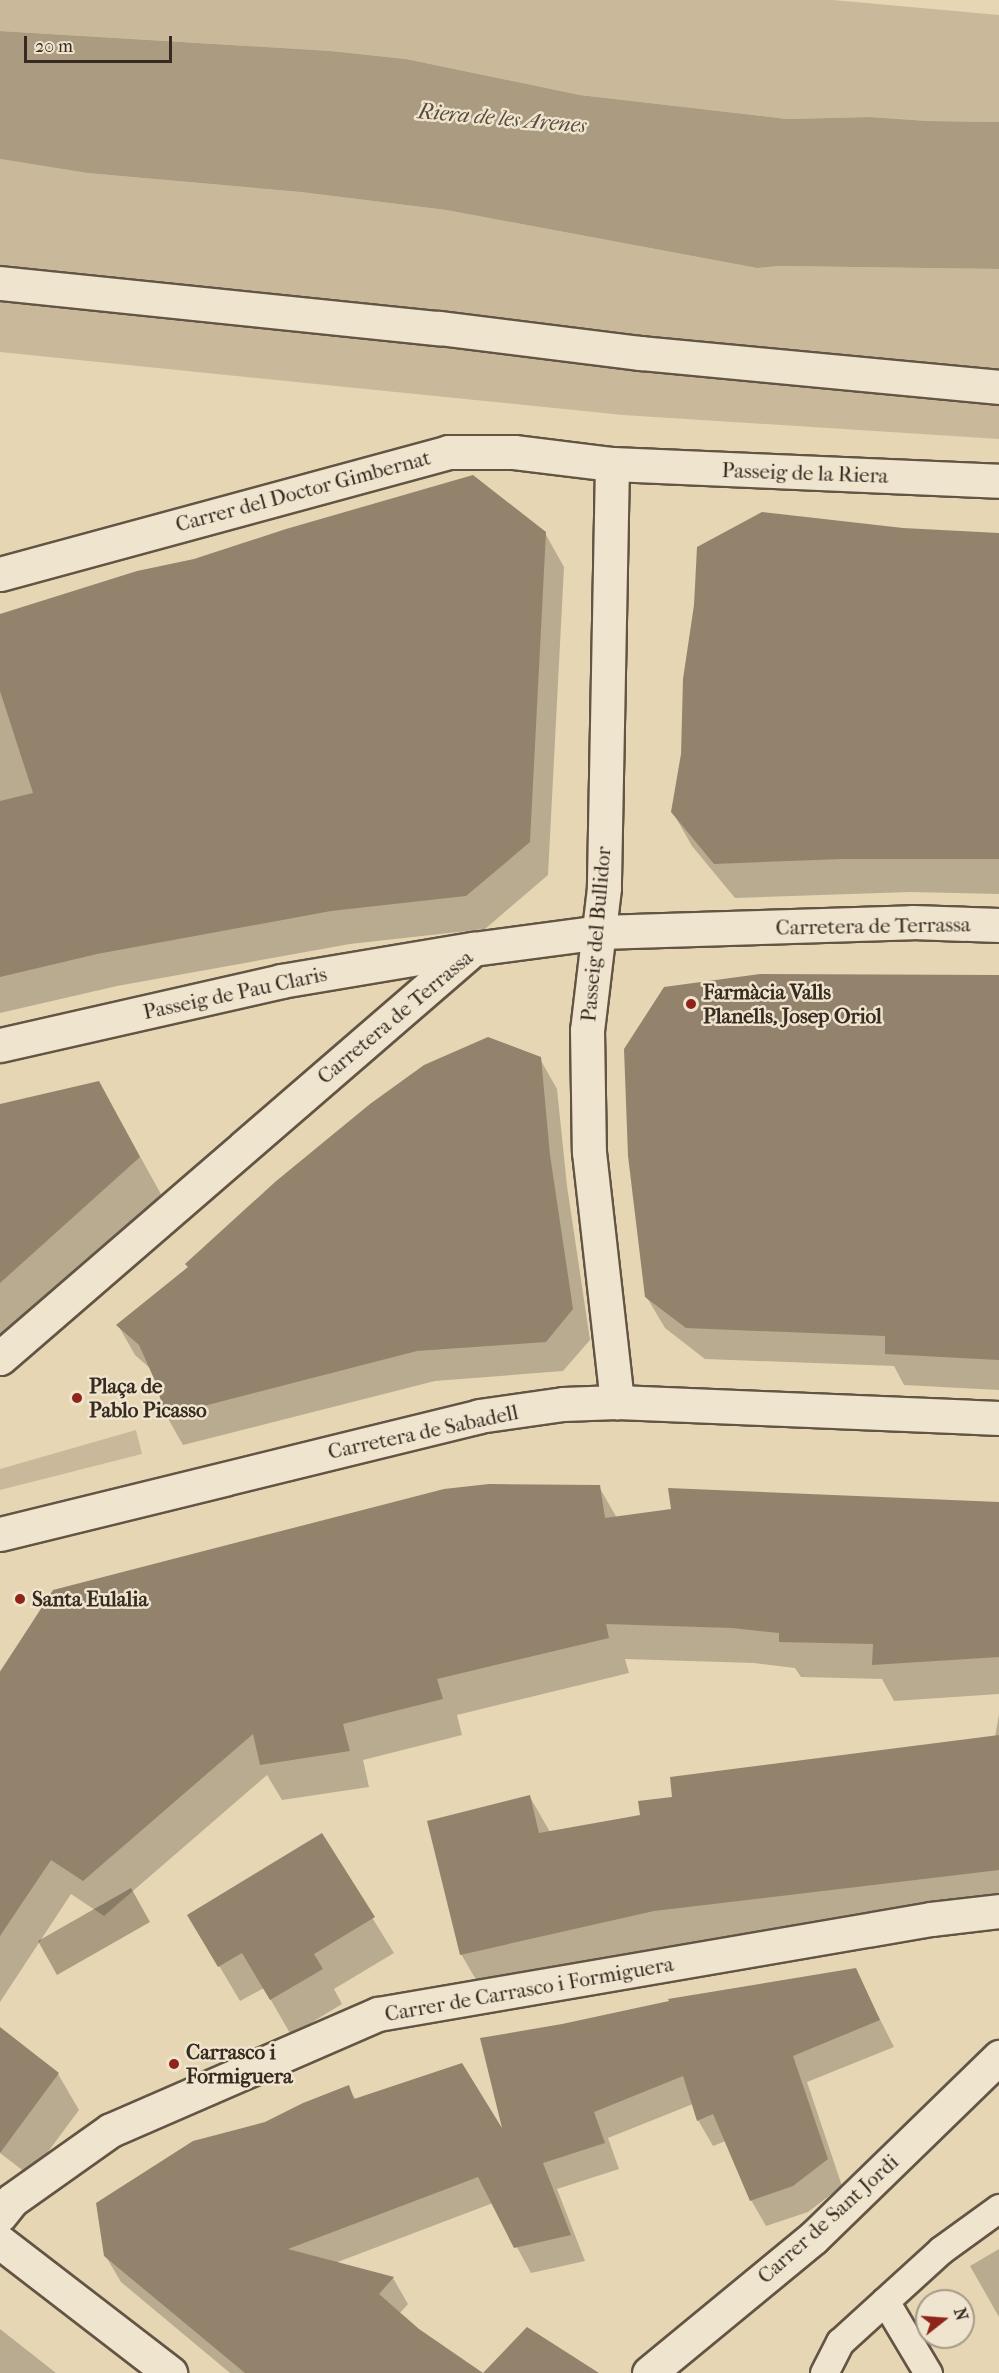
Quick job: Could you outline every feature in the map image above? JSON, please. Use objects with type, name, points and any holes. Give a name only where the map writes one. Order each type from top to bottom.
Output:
[{"type":"street","points":[[0,283],[427,326],[640,352],[999,387]]},
{"type":"street","name":"Carrer del Doctor Gimbernat","points":[[0,574],[448,452],[514,452],[612,464]]},
{"type":"street","name":"Passeig de la Riera","points":[[612,464],[999,481]]},
{"type":"street","name":"Passeig del Bullidor","points":[[612,464],[604,888],[586,1030],[589,1152],[617,1402]]},
{"type":"street","name":"Carretera de Terrassa","points":[[0,1358],[473,949],[600,932],[912,922],[999,925]]},
{"type":"street","name":"Passeig de Pau Claris","points":[[0,1045],[282,981],[473,949]]},
{"type":"street","name":"Carretera de Sabadell","points":[[0,1534],[479,1416],[563,1404],[617,1402],[999,1418]]},
{"type":"street","name":"Carrer de Carrasco i Formiguera","points":[[0,2215],[12,2200],[111,2130],[378,2014],[931,1919],[999,1911]]},
{"type":"street","name":"Carrer de Sant Jordi","points":[[648,2373],[813,2238],[999,2057]]},
{"type":"street","points":[[0,2242],[170,2373]]},
{"type":"lane","points":[[824,2373],[840,2342],[941,2250],[999,2208]]},
{"type":"lane","points":[[885,2301],[928,2373]]},
{"type":"shaded area","points":[[0,0],[833,0],[999,15],[999,122],[870,117],[787,119],[580,95],[406,59],[331,51],[0,31]]},
{"type":"shaded area","points":[[0,159],[87,173],[300,192],[446,210],[757,268],[780,266],[999,269],[999,439],[623,415],[0,352]]},
{"type":"shaded area","name":"Plaça de Pablo Picasso","points":[[136,1430],[142,1454],[0,1490],[0,1469]]},
{"type":"water","name":"Riera de les Arenes","points":[[0,31],[331,51],[406,59],[580,95],[787,119],[870,117],[999,122],[999,269],[780,266],[757,268],[446,210],[300,192],[87,173],[0,159]]},
{"type":"water","points":[[131,1888],[150,1922],[57,1975],[38,1941]]},
{"type":"building","points":[[473,475],[546,532],[530,842],[466,896],[331,911],[97,954],[0,977],[0,801],[33,793],[0,691],[0,614],[137,571],[194,559],[286,529]]},
{"type":"building","points":[[762,512],[903,528],[999,533],[999,859],[841,859],[714,864],[671,812],[681,754],[683,679],[694,605],[697,547]]},
{"type":"building","points":[[760,974],[999,975],[999,1360],[885,1354],[885,1336],[686,1328],[645,1297],[628,1156],[624,1049],[664,987]]},
{"type":"building","points":[[488,1037],[541,1057],[550,1155],[573,1309],[546,1342],[417,1351],[165,1416],[156,1383],[139,1345],[116,1325],[188,1267],[185,1264],[275,1182],[370,1104],[424,1065]]},
{"type":"building","points":[[99,1081],[140,1157],[0,1283],[0,1104]]},
{"type":"building","points":[[489,1484],[600,1485],[605,1518],[671,1509],[668,1488],[999,1502],[999,1657],[872,1665],[873,1644],[779,1642],[779,1633],[732,1628],[606,1624],[609,1638],[437,1679],[443,1699],[343,1724],[350,1751],[260,1765],[253,1734],[83,1881],[51,1860],[0,1936],[0,1672],[53,1590],[444,1489]]},
{"type":"building","points":[[999,1735],[999,1870],[654,1911],[460,1955],[427,1821],[530,1795],[539,1833],[640,1815],[638,1801],[672,1797],[670,1777]]},
{"type":"building","points":[[322,1833],[375,1917],[314,1954],[323,1969],[270,2000],[242,1953],[218,1967],[187,1915]]},
{"type":"building","points":[[856,1968],[880,2020],[793,2056],[828,2159],[793,2186],[750,2201],[713,2114],[697,2121],[683,2076],[594,2112],[605,2143],[543,2163],[571,2235],[514,2248],[478,2177],[288,2249],[394,2277],[379,2294],[419,2329],[483,2373],[245,2373],[104,2256],[96,2203],[193,2141],[265,2122],[303,2103],[349,2085],[354,2099],[462,2063],[502,2128],[480,2038],[562,2024],[669,2001],[668,1999]]},
{"type":"building","points":[[0,2027],[59,2073],[0,2153]]},
{"type":"building","points":[[527,2327],[599,2373],[483,2373]]},
{"type":"place","name":"Farmàcia Valls Planells, Josep Oriol","points":[[691,1004]]},
{"type":"place","name":"Plaça de Pablo Picasso","points":[[77,1398]]},
{"type":"place","name":"Santa Eulalia","points":[[20,1599]]},
{"type":"place","name":"Carrasco i Formiguera","points":[[174,2064]]}]
